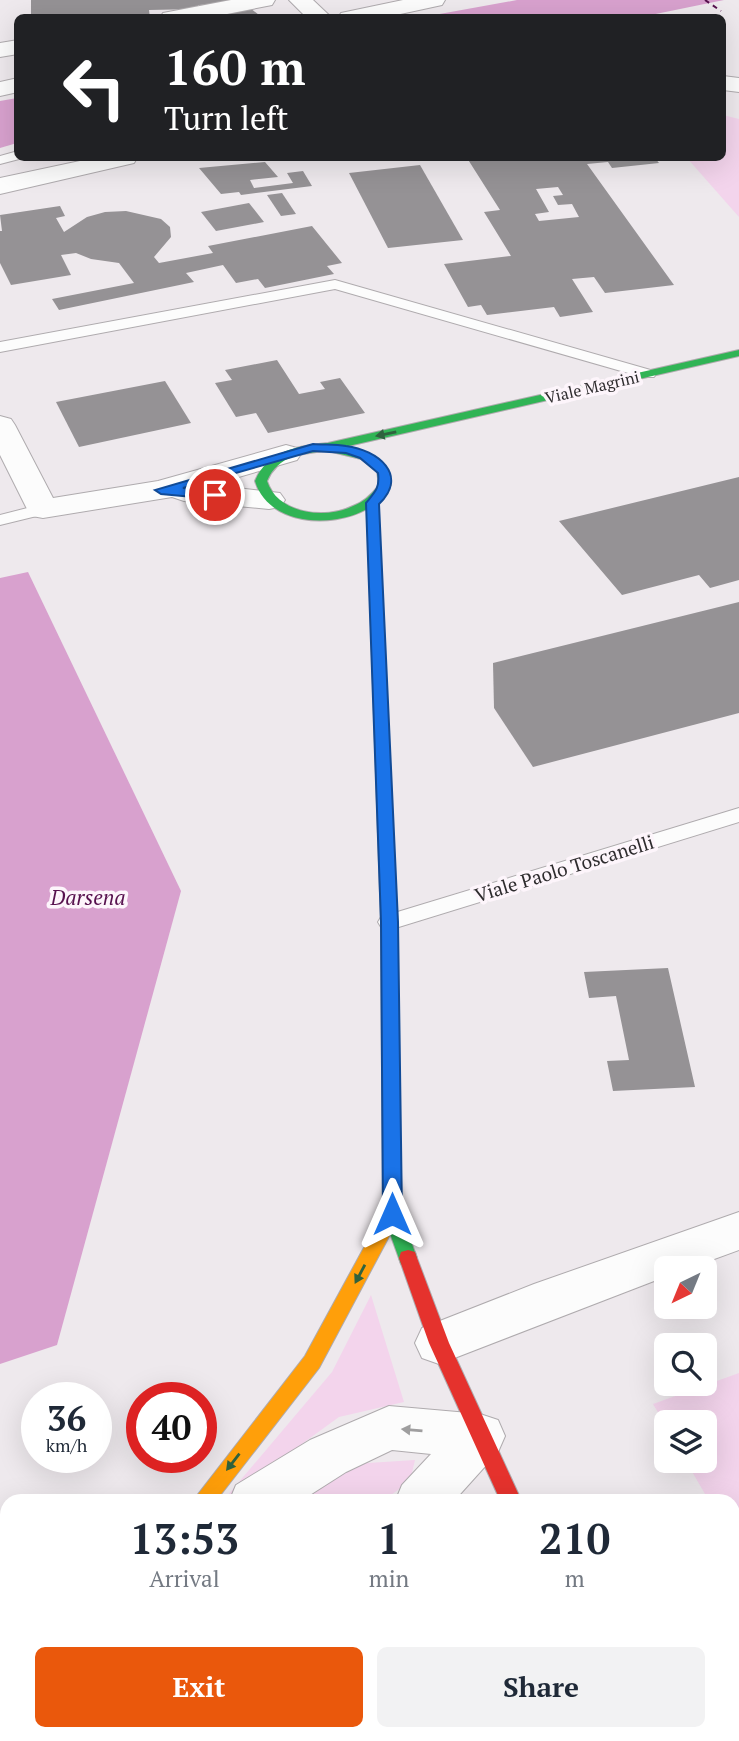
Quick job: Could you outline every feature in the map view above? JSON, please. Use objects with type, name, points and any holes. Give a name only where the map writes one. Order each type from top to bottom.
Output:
[{"type":"street","points":[[192,14],[264,0]]},
{"type":"street","points":[[300,0],[316,14]]},
{"type":"street","points":[[368,14],[434,0]]},
{"type":"street","points":[[0,186],[112,161]]},
{"type":"street","name":"Viale Magrini","points":[[285,454],[445,422],[739,353]]},
{"type":"street","points":[[425,441],[445,422]]},
{"type":"street","points":[[0,425],[43,509],[161,490],[285,454]]},
{"type":"street","points":[[161,490],[270,500],[294,513],[327,517],[352,512],[373,503],[382,494],[390,474],[364,455],[328,447]]},
{"type":"street","points":[[270,500],[263,491],[261,480],[273,461],[285,454]]},
{"type":"street","points":[[373,503],[389,922],[392,1214],[439,1343],[508,1494]]},
{"type":"street","points":[[327,517],[374,556]]},
{"type":"street","points":[[208,1494],[312,1362],[392,1214]]},
{"type":"street","points":[[439,1343],[551,1298],[739,1231]]},
{"type":"street","points":[[267,1494],[328,1456],[389,1428],[480,1436]]},
{"type":"street","points":[[427,1494],[480,1436]]},
{"type":"lane","points":[[0,347],[335,284],[648,374]]},
{"type":"lane","points":[[0,520],[43,509]]},
{"type":"lane","name":"Viale Paolo Toscanelli","points":[[389,922],[739,816]]},
{"type":"shaded area","points":[[726,116],[739,119],[739,217],[690,161],[726,161]]},
{"type":"shaded area","points":[[371,1295],[404,1402],[339,1417],[233,1494],[229,1494],[332,1372]]},
{"type":"shaded area","points":[[739,1373],[739,1494],[705,1494],[693,1473],[717,1473],[717,1410],[657,1410],[653,1404],[675,1396],[717,1396],[717,1381]]},
{"type":"shaded area","points":[[415,1460],[410,1481],[392,1494],[312,1494],[352,1464]]},
{"type":"water","points":[[517,0],[724,0],[656,14],[440,14]]},
{"type":"water","points":[[14,99],[14,144],[0,148],[0,101]]},
{"type":"water","name":"Darsena","points":[[28,572],[181,891],[57,1345],[0,1364],[0,578]]},
{"type":"building","points":[[31,0],[226,0],[226,4],[198,5],[199,9],[149,10],[150,14],[31,14]]},
{"type":"building","points":[[250,8],[258,14],[227,14]]},
{"type":"building","points":[[469,161],[657,161],[659,163],[612,168],[608,162],[587,164],[674,285],[605,293],[594,277],[572,279],[593,312],[560,317],[554,307],[487,315],[481,305],[468,307],[444,264],[511,256],[484,212],[500,210]],"holes":[[[558,187],[563,195],[553,196],[558,205],[572,204],[579,217],[539,221],[535,214],[549,212],[536,189]]]},
{"type":"building","points":[[265,162],[278,177],[250,180],[254,188],[293,183],[287,173],[303,171],[312,186],[241,195],[239,192],[221,194],[199,168]]},
{"type":"building","points":[[420,165],[463,240],[388,248],[349,173]]},
{"type":"building","points":[[282,193],[296,214],[281,216],[267,195]]},
{"type":"building","points":[[249,203],[264,222],[216,231],[201,212]]},
{"type":"building","points":[[60,206],[65,216],[56,218],[64,232],[87,217],[105,212],[126,211],[161,219],[170,227],[171,237],[154,257],[159,263],[213,253],[208,246],[312,226],[342,263],[327,266],[334,274],[265,288],[258,279],[236,283],[223,265],[186,273],[194,282],[59,310],[52,299],[134,283],[119,263],[91,259],[76,253],[61,255],[71,275],[11,285],[0,263],[0,215]]},
{"type":"building","points":[[277,360],[299,394],[325,389],[320,382],[340,378],[365,413],[268,433],[256,413],[236,417],[215,383],[232,380],[225,370]]},
{"type":"building","points":[[165,381],[191,423],[79,447],[56,402]]},
{"type":"building","points":[[739,477],[739,580],[710,588],[699,575],[622,595],[559,521]]},
{"type":"building","points":[[739,602],[739,713],[533,767],[494,708],[493,663]]},
{"type":"building","points":[[668,968],[695,1087],[613,1091],[607,1061],[629,1060],[616,996],[589,998],[584,972]]},
{"type":"ferry route","points":[[705,0],[721,11]]},
{"type":"traffic: fast","points":[[328,447],[739,353]]},
{"type":"traffic: fast","points":[[328,447],[365,456],[383,470],[385,485],[376,496],[356,510],[331,516],[300,514],[273,503],[265,493],[261,481],[271,464],[297,451],[328,447]]},
{"type":"traffic: fast","points":[[373,504],[389,922],[392,1214],[408,1258]]},
{"type":"traffic: slow","points":[[208,1494],[312,1362],[392,1214]]},
{"type":"traffic: jam","points":[[408,1258],[439,1343],[508,1494]]},
{"type":"route","points":[[215,495],[161,490],[313,448],[328,447],[364,455],[384,473],[386,484],[382,494],[373,503],[389,922],[392,1214]]}]
